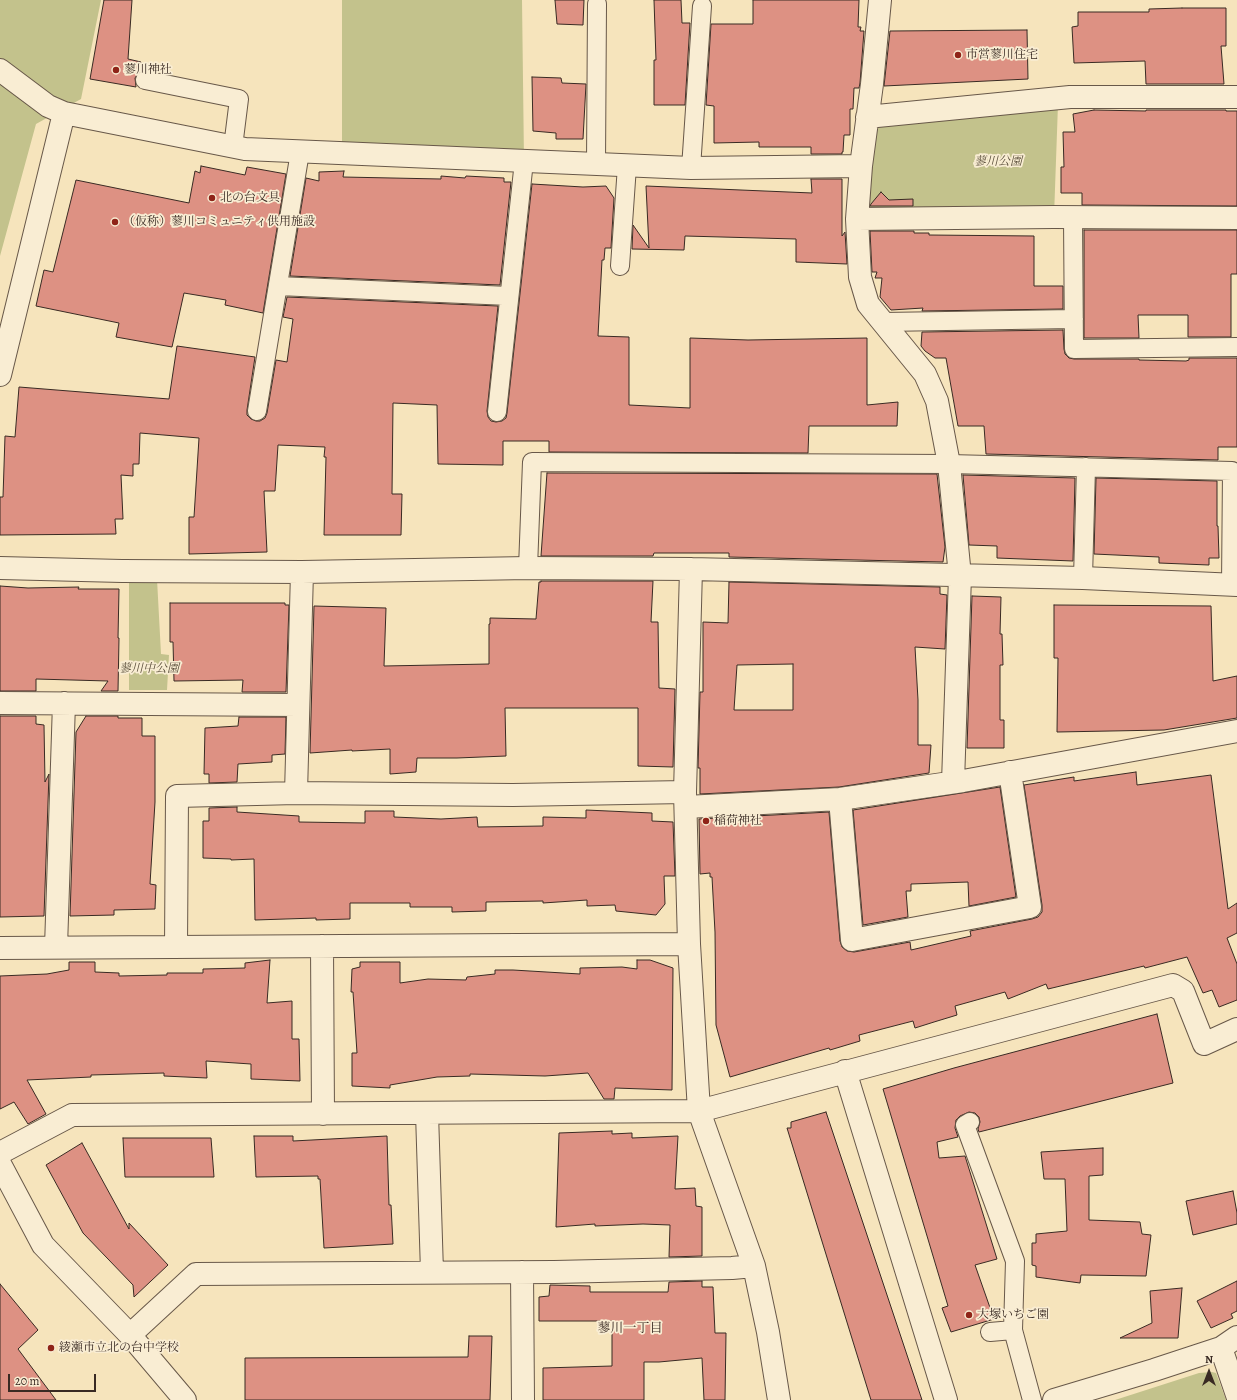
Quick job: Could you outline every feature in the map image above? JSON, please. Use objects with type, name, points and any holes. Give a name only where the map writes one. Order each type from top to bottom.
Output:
[{"type":"street","points":[[880,0],[872,84],[861,166],[858,219],[860,277],[868,304],[925,374],[937,400],[949,464],[960,576],[953,782]]},
{"type":"street","points":[[0,70],[48,106],[64,113],[245,150],[691,168],[861,166]]},
{"type":"street","points":[[868,117],[1070,97],[1237,97]]},
{"type":"street","points":[[0,375],[64,113]]},
{"type":"street","points":[[858,219],[1237,218]]},
{"type":"street","points":[[0,568],[122,571],[302,572],[528,568],[691,569],[1083,578],[1234,585]]},
{"type":"street","points":[[691,569],[686,800],[689,944],[699,1111],[754,1266],[768,1332],[779,1400]]},
{"type":"street","points":[[296,793],[302,572]]},
{"type":"street","points":[[0,703],[298,705]]},
{"type":"street","points":[[56,948],[64,703]]},
{"type":"street","points":[[176,947],[177,796],[296,793],[513,795],[686,800],[840,800],[953,782],[1237,732]]},
{"type":"street","points":[[840,800],[852,940],[1030,907],[1010,772]]},
{"type":"street","points":[[0,948],[689,944]]},
{"type":"street","points":[[322,946],[323,1114]]},
{"type":"street","points":[[0,1154],[72,1115],[699,1111],[1173,985],[1183,991],[1204,1044],[1237,1030]]},
{"type":"street","points":[[845,1071],[946,1400]]},
{"type":"street","points":[[427,1113],[432,1272]]},
{"type":"street","points":[[0,1164],[43,1245],[130,1335],[185,1400]]},
{"type":"street","points":[[130,1335],[196,1274],[562,1272],[716,1269],[754,1266]]},
{"type":"street","points":[[522,1272],[523,1400]]},
{"type":"street","points":[[1054,1400],[1154,1370],[1229,1342],[1237,1395]]},
{"type":"lane","points":[[596,164],[597,4]]},
{"type":"lane","points":[[691,168],[702,6]]},
{"type":"lane","points":[[145,80],[239,99],[233,147]]},
{"type":"lane","points":[[257,411],[300,152]]},
{"type":"lane","points":[[497,412],[524,161]]},
{"type":"lane","points":[[620,266],[627,166]]},
{"type":"lane","points":[[1073,218],[1074,349],[1237,347]]},
{"type":"lane","points":[[278,286],[510,296]]},
{"type":"lane","points":[[883,322],[1074,319]]},
{"type":"lane","points":[[528,568],[532,462],[949,464],[1086,467],[1232,471],[1234,585]]},
{"type":"lane","points":[[1083,578],[1086,467]]},
{"type":"lane","points":[[970,1122],[965,1125],[1015,1261],[1013,1330],[1032,1400]]},
{"type":"lane","points":[[990,1332],[1013,1330]]},
{"type":"green space","points":[[0,0],[101,0],[81,99],[36,124],[0,256]]},
{"type":"green space","points":[[342,0],[522,0],[524,161],[342,153]]},
{"type":"green space","name":"蓼川公園","points":[[1058,104],[1054,217],[857,219],[867,117]]},
{"type":"green space","name":"蓼川中公園","points":[[129,578],[157,579],[161,654],[169,655],[167,690],[129,690]]},
{"type":"green space","points":[[1199,1373],[1216,1373],[1226,1400],[1115,1400]]},
{"type":"building","points":[[104,0],[132,0],[128,59],[141,62],[139,72],[135,78],[136,87],[90,79]]},
{"type":"building","points":[[555,0],[584,0],[583,25],[557,24]]},
{"type":"building","points":[[654,0],[681,0],[682,23],[690,23],[685,105],[654,105],[654,60],[656,60]]},
{"type":"building","points":[[753,0],[859,0],[858,27],[861,27],[860,31],[864,31],[860,83],[859,88],[854,88],[853,109],[850,109],[850,135],[844,135],[842,154],[811,154],[811,147],[759,147],[759,142],[714,143],[714,106],[706,105],[711,24],[753,24]]},
{"type":"building","points":[[1226,8],[1226,46],[1221,46],[1224,84],[1146,84],[1145,61],[1074,63],[1072,27],[1078,26],[1078,12],[1149,12],[1149,9]]},
{"type":"building","name":"市営蓼川住宅","points":[[1027,30],[1028,79],[884,86],[890,31]]},
{"type":"building","points":[[532,77],[561,78],[562,83],[586,84],[583,139],[556,139],[556,133],[533,131]]},
{"type":"building","points":[[1094,110],[1237,111],[1237,206],[1082,205],[1082,193],[1061,193],[1061,167],[1064,167],[1063,132],[1075,132],[1073,114]]},
{"type":"building","points":[[201,166],[245,175],[247,167],[286,174],[263,313],[225,305],[226,300],[184,293],[172,347],[116,337],[119,323],[36,306],[44,270],[53,272],[76,180],[189,203],[195,171],[200,173]]},
{"type":"building","points":[[344,171],[343,177],[441,179],[441,176],[465,178],[466,176],[504,178],[504,182],[511,182],[500,285],[290,276],[306,178],[319,181],[319,172]]},
{"type":"building","points":[[811,179],[842,179],[842,236],[845,232],[847,264],[796,262],[796,239],[685,236],[684,250],[632,249],[633,225],[649,248],[646,186],[812,193]]},
{"type":"building","points":[[532,184],[583,187],[606,186],[614,198],[611,248],[605,248],[604,260],[602,260],[598,336],[629,337],[629,405],[690,408],[690,338],[748,340],[867,338],[867,405],[898,402],[897,426],[809,426],[808,453],[549,452],[549,441],[503,441],[503,465],[438,464],[437,405],[393,403],[392,494],[402,494],[401,535],[324,535],[325,447],[278,445],[275,491],[264,491],[267,552],[189,554],[189,517],[194,517],[199,438],[140,433],[139,464],[133,464],[133,476],[121,475],[123,519],[115,519],[116,534],[0,535],[0,497],[3,497],[5,436],[15,437],[19,387],[169,399],[177,346],[255,357],[247,415],[251,419],[260,421],[265,418],[267,413],[276,360],[287,362],[293,319],[283,317],[287,297],[498,306],[487,411],[488,417],[491,421],[502,421],[506,418],[507,413]]},
{"type":"building","points":[[881,192],[889,200],[913,199],[913,206],[870,206]]},
{"type":"building","points":[[1084,230],[1237,230],[1237,274],[1231,274],[1231,337],[1188,337],[1188,315],[1138,315],[1139,338],[1084,338]]},
{"type":"building","points":[[870,231],[914,231],[914,233],[929,233],[929,235],[1034,236],[1034,286],[1063,286],[1063,309],[922,311],[923,308],[891,310],[880,297],[882,278],[875,278],[877,272],[872,272]]},
{"type":"building","points":[[1063,330],[1065,354],[1069,358],[1074,359],[1186,361],[1189,360],[1189,358],[1237,358],[1237,447],[1218,447],[1218,460],[986,454],[984,426],[958,426],[946,358],[935,358],[925,351],[921,346],[922,332]]},
{"type":"building","points":[[547,473],[937,474],[945,547],[943,562],[729,557],[729,553],[654,553],[653,556],[541,556]]},
{"type":"building","points":[[963,475],[1075,478],[1073,561],[997,558],[997,546],[969,545]]},
{"type":"building","points":[[1096,478],[1217,481],[1219,558],[1209,558],[1209,565],[1159,563],[1159,557],[1094,554]]},
{"type":"building","points":[[653,581],[651,622],[658,622],[659,688],[675,689],[673,767],[638,766],[638,708],[505,708],[506,756],[417,758],[416,772],[390,774],[390,749],[310,753],[314,606],[386,608],[384,666],[489,664],[490,618],[536,619],[539,582]]},
{"type":"building","points":[[729,582],[940,587],[940,594],[947,595],[945,649],[915,647],[918,700],[918,745],[931,745],[929,773],[839,787],[700,794],[700,768],[698,768],[700,692],[703,692],[703,622],[728,623]],"holes":[[[793,664],[793,710],[734,710],[737,665]]]},
{"type":"building","points":[[0,586],[28,588],[79,587],[78,589],[119,589],[118,691],[101,691],[108,681],[36,679],[36,691],[0,691]]},
{"type":"building","points":[[972,596],[1001,597],[1000,634],[1002,634],[1003,665],[1000,665],[1000,720],[1004,720],[1004,748],[967,748]]},
{"type":"building","points":[[170,603],[285,603],[285,605],[289,605],[286,692],[242,692],[243,680],[174,681],[173,642],[170,642]]},
{"type":"building","points":[[1054,605],[1211,606],[1213,681],[1237,676],[1237,718],[1164,730],[1057,732],[1058,658],[1054,658]]},
{"type":"building","points":[[0,716],[36,716],[36,724],[44,725],[45,782],[49,774],[44,916],[0,917]]},
{"type":"building","points":[[86,716],[142,718],[142,736],[155,736],[155,802],[150,884],[156,885],[155,909],[114,910],[114,915],[70,916],[76,732]]},
{"type":"building","points":[[239,717],[286,717],[285,754],[272,755],[272,762],[238,764],[237,782],[209,783],[209,774],[204,774],[205,728],[238,726]]},
{"type":"building","points":[[1136,772],[1137,785],[1211,775],[1228,909],[1237,903],[1237,933],[1227,938],[1237,964],[1237,1000],[1219,1007],[1212,990],[1203,993],[1187,957],[1145,968],[1144,966],[1048,989],[1046,984],[1008,999],[1005,992],[955,1006],[957,1015],[915,1028],[913,1021],[859,1035],[860,1041],[830,1050],[829,1048],[730,1077],[716,1025],[715,932],[712,877],[710,877],[710,873],[700,874],[699,819],[829,812],[840,941],[842,947],[847,951],[854,952],[910,942],[911,950],[971,936],[970,931],[1032,919],[1038,917],[1042,912],[1024,785],[1074,777],[1074,781]]},
{"type":"building","points":[[1000,787],[1016,897],[969,906],[968,882],[911,884],[911,891],[906,891],[908,917],[863,925],[853,810]]},
{"type":"building","points":[[237,807],[237,812],[299,816],[299,822],[365,823],[365,811],[394,811],[394,817],[441,819],[477,817],[478,827],[543,826],[543,817],[586,818],[586,810],[652,813],[652,821],[673,822],[675,876],[664,876],[665,904],[656,915],[616,911],[615,905],[587,906],[587,900],[543,903],[543,901],[486,902],[486,911],[452,912],[452,907],[410,907],[410,903],[350,903],[350,919],[316,920],[316,918],[255,920],[254,859],[231,860],[203,858],[203,821],[209,821],[209,808]]},
{"type":"building","points":[[270,960],[267,1003],[292,1001],[292,1039],[299,1039],[300,1081],[251,1079],[251,1064],[206,1061],[207,1078],[164,1076],[164,1073],[91,1075],[91,1077],[27,1080],[46,1114],[28,1124],[14,1102],[0,1109],[0,976],[47,974],[69,970],[69,962],[95,962],[95,972],[119,973],[119,976],[167,975],[167,973],[203,973],[203,969],[245,968],[245,963]]},
{"type":"building","points":[[637,960],[650,960],[673,968],[672,1090],[615,1088],[614,1099],[604,1099],[588,1073],[545,1076],[470,1074],[470,1076],[437,1077],[390,1085],[390,1088],[352,1086],[352,1053],[357,1053],[353,992],[351,992],[352,969],[360,967],[360,962],[400,962],[400,983],[428,979],[466,980],[467,977],[495,974],[495,970],[580,974],[580,968],[622,967],[637,969]]},
{"type":"building","points":[[1157,1014],[1173,1083],[979,1132],[979,1117],[975,1113],[969,1112],[960,1116],[956,1120],[955,1128],[958,1137],[937,1142],[939,1158],[965,1156],[997,1259],[975,1265],[994,1319],[951,1332],[942,1308],[948,1306],[883,1089],[954,1068]]},
{"type":"building","points":[[826,1112],[922,1400],[871,1400],[787,1128],[791,1128],[791,1122]]},
{"type":"building","points":[[612,1131],[612,1134],[632,1133],[632,1138],[678,1136],[675,1189],[695,1188],[696,1206],[702,1207],[702,1256],[669,1257],[670,1225],[643,1224],[595,1226],[595,1224],[556,1227],[559,1133]]},
{"type":"building","points":[[254,1136],[293,1136],[293,1141],[387,1136],[389,1205],[391,1205],[393,1244],[324,1248],[320,1179],[318,1179],[318,1176],[256,1177]]},
{"type":"building","points":[[123,1138],[211,1138],[214,1177],[125,1177]]},
{"type":"building","points":[[82,1143],[129,1229],[129,1223],[168,1265],[134,1297],[133,1285],[83,1233],[46,1165]]},
{"type":"building","points":[[1103,1148],[1103,1175],[1089,1176],[1089,1220],[1140,1222],[1142,1234],[1151,1235],[1146,1276],[1081,1275],[1080,1283],[1036,1277],[1036,1266],[1032,1265],[1032,1243],[1036,1243],[1036,1234],[1067,1231],[1065,1179],[1044,1179],[1041,1152]]},
{"type":"building","points":[[1233,1191],[1237,1213],[1237,1224],[1193,1235],[1186,1201]]},
{"type":"building","points":[[702,1281],[702,1287],[713,1287],[715,1333],[726,1333],[725,1400],[704,1400],[702,1358],[644,1362],[644,1400],[543,1400],[543,1368],[612,1366],[612,1321],[539,1321],[539,1297],[549,1296],[550,1285],[590,1286],[590,1292],[668,1292],[669,1282]]},
{"type":"building","points":[[1237,1281],[1237,1311],[1231,1314],[1233,1318],[1211,1328],[1197,1301]]},
{"type":"building","points":[[0,1284],[38,1330],[18,1349],[56,1400],[0,1400]]},
{"type":"building","points":[[1182,1288],[1178,1338],[1120,1338],[1152,1323],[1150,1291]]},
{"type":"building","points":[[469,1336],[492,1336],[490,1400],[245,1400],[245,1358],[468,1357]]},
{"type":"place","name":"市営蓼川住宅","points":[[958,55]]},
{"type":"place","name":"蓼川神社","points":[[116,70]]},
{"type":"place","name":"北の台文具","points":[[212,198]]},
{"type":"place","name":"（仮称）蓼川コミュニティ供用施設","points":[[115,222]]},
{"type":"place","name":"稲荷神社","points":[[706,821]]},
{"type":"place","name":"大塚いちご園","points":[[969,1315]]},
{"type":"place","name":"綾瀬市立北の台中学校","points":[[51,1348]]},
{"type":"district","name":"蓼川一丁目","points":[[630,1329]]}]
